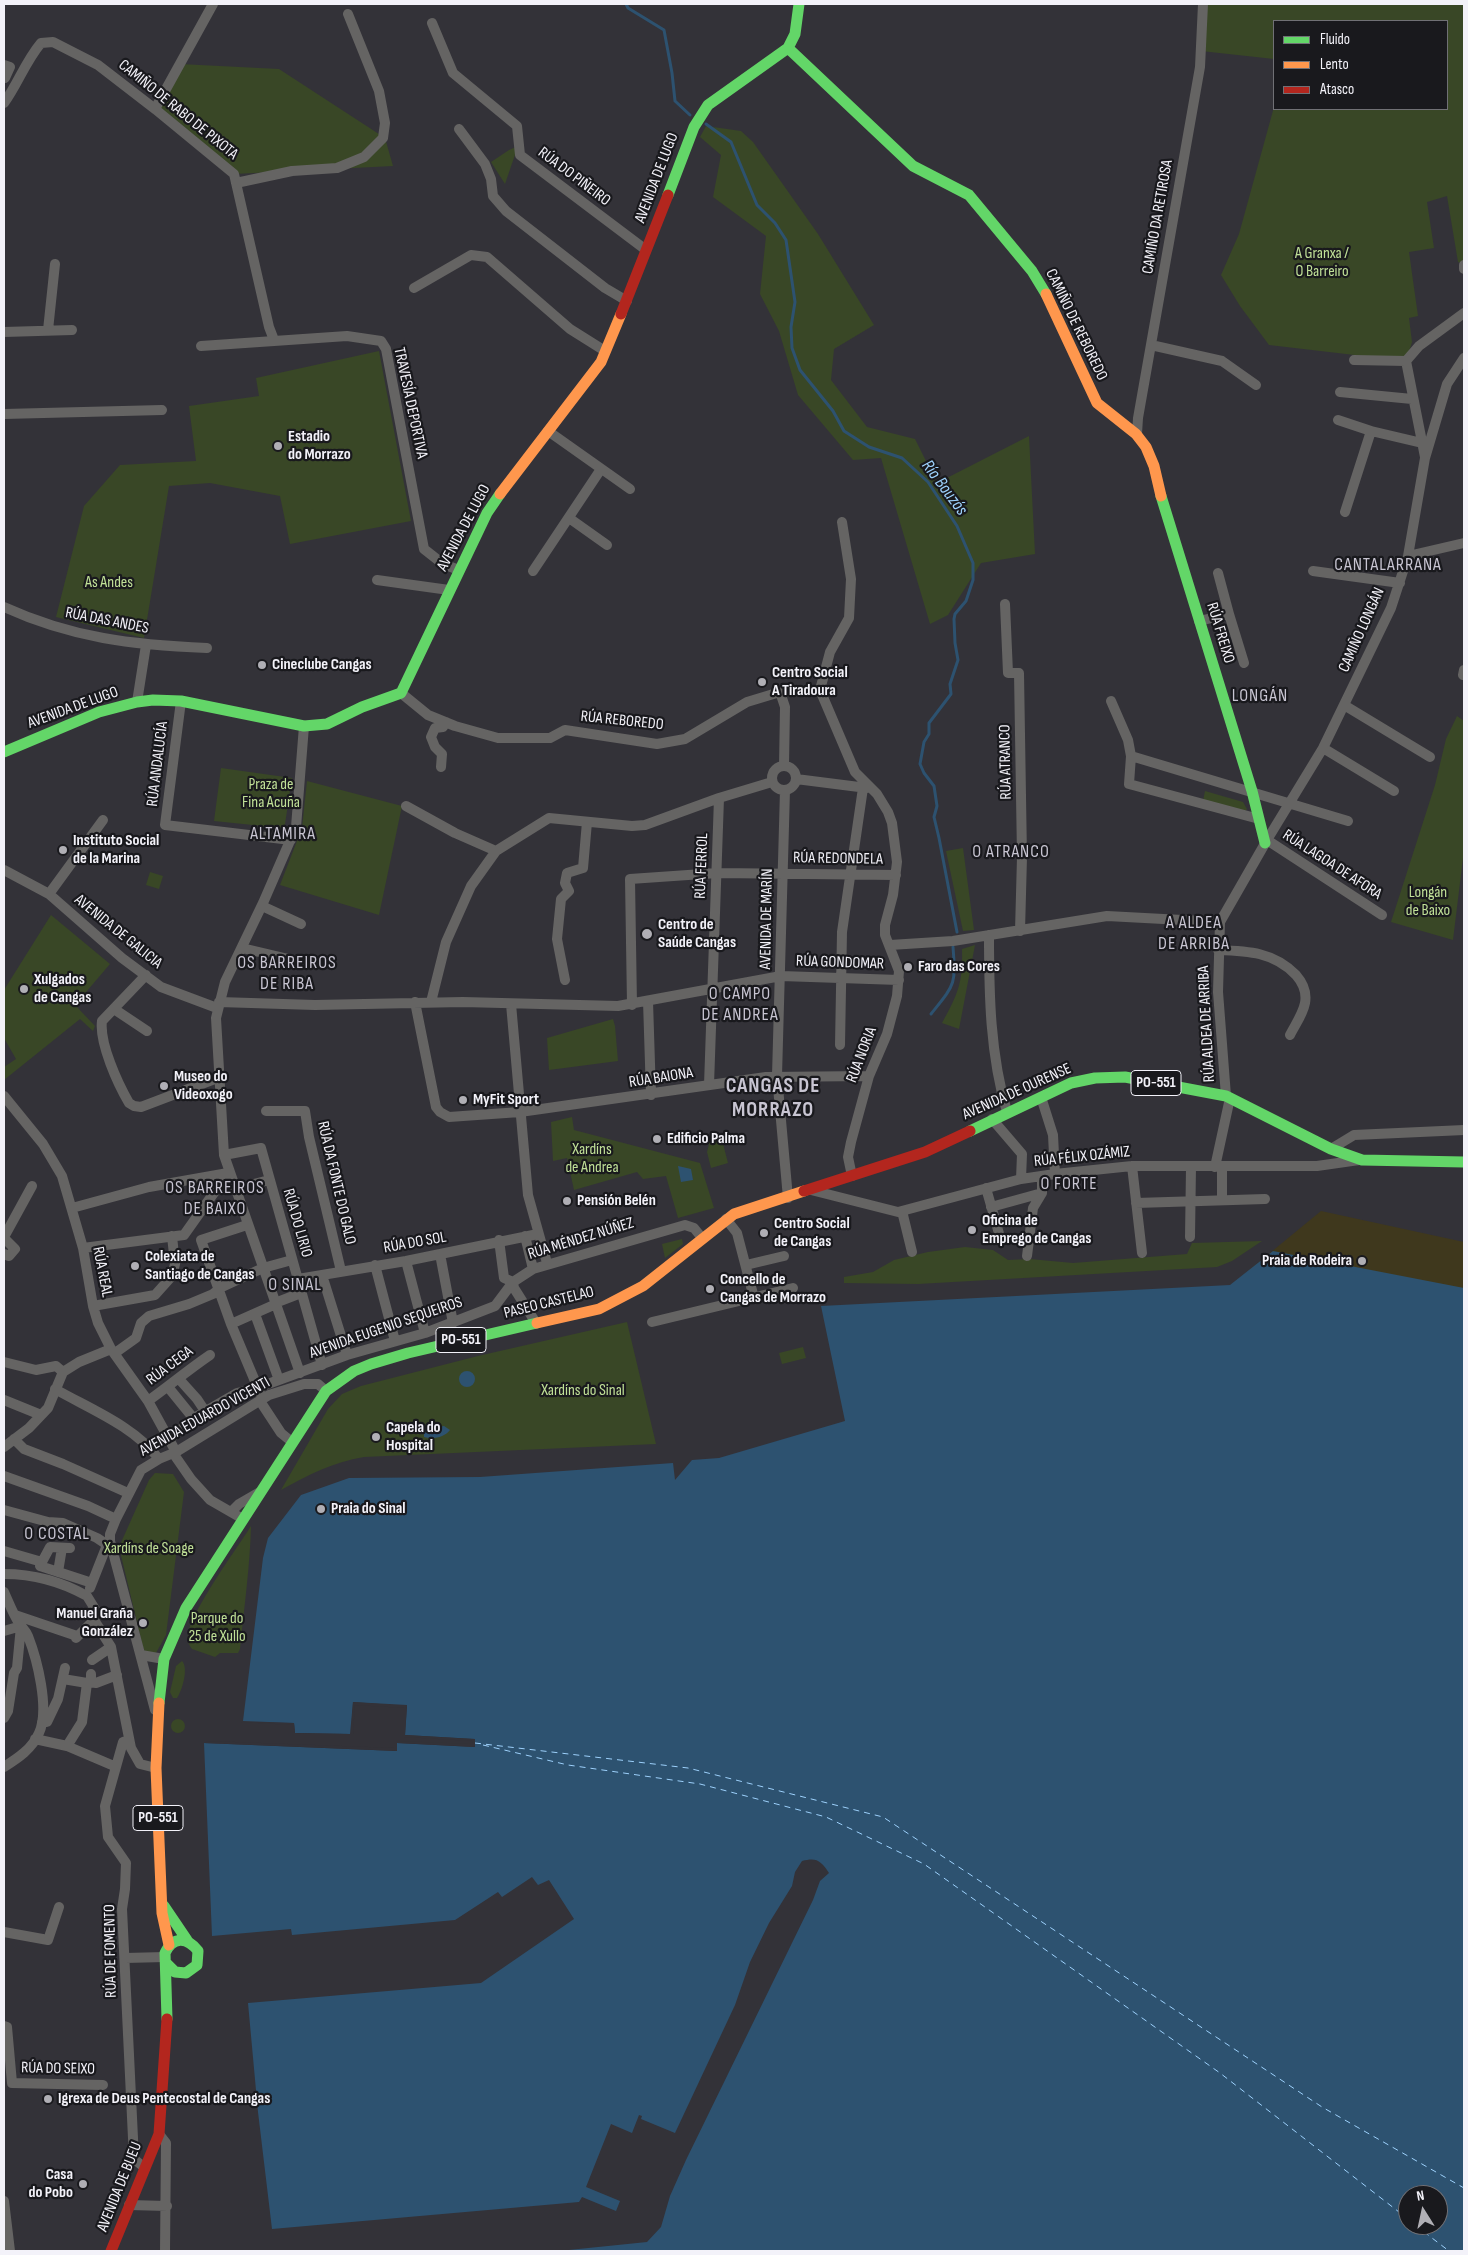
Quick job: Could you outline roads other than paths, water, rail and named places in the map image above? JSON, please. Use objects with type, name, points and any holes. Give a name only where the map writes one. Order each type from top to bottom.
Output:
[{"type":"main road","points":[[788,48],[795,34],[799,4]]},
{"type":"main road","name":"AVENIDA DE LUGO","points":[[4,752],[99,712],[137,702],[153,700],[181,701],[304,726],[327,724],[362,707],[401,692],[488,513],[504,487],[591,377],[605,351],[627,301],[694,127],[708,106],[788,48]]},
{"type":"main road","name":"CAMIÑO DE REBOREDO","points":[[788,48],[913,166],[968,195],[1032,271],[1048,297],[1097,403],[1106,414],[1137,434]]},
{"type":"main road","name":"RÚA FREIXO","points":[[1137,434],[1154,467],[1162,502],[1266,841]]},
{"type":"main road","name":"AVENIDA DE OURENSE","points":[[788,1198],[925,1152],[1007,1112],[1071,1084],[1087,1080],[1125,1077],[1228,1097],[1331,1149],[1362,1160],[1464,1162]]},
{"type":"main road","name":"PO-551","points":[[730,1216],[788,1198]]},
{"type":"main road","name":"PASEO CASTELAO","points":[[243,1519],[326,1391],[354,1371],[408,1353],[599,1309],[630,1294],[730,1216]]},
{"type":"main road","name":"PO-551","points":[[159,2134],[167,2014],[165,1960],[169,1945],[162,1913],[156,1768],[157,1717],[164,1660],[186,1608],[243,1519]]},
{"type":"main road","name":"PO-551","points":[[162,1903],[187,1940],[195,1946],[198,1960],[194,1968],[182,1974],[176,1981],[167,2014]]},
{"type":"main road","points":[[169,1945],[174,1941],[187,1940]]},
{"type":"main road","points":[[165,1960],[175,1972],[182,1974]]},
{"type":"main road","name":"AVENIDA DE BUEU","points":[[111,2251],[159,2134]]},
{"type":"street","points":[[155,109],[213,4]]},
{"type":"street","name":"CAMIÑO DA RETIROSA","points":[[1137,434],[1138,418],[1200,67],[1202,4]]},
{"type":"street","points":[[236,183],[292,171],[337,168],[364,157],[383,138],[385,123],[378,91],[348,14]]},
{"type":"street","name":"RÚA DO PIÑEIRO","points":[[432,23],[453,73],[517,126],[520,155],[646,250]]},
{"type":"street","name":"CAMIÑO DE RABO DE PIXOTA","points":[[4,103],[15,88],[30,56],[41,43],[53,42],[98,65],[234,174],[269,327],[274,340]]},
{"type":"street","points":[[4,65],[10,67],[5,78]]},
{"type":"street","points":[[460,129],[485,164],[491,179],[493,196],[506,211],[605,288],[627,301]]},
{"type":"street","points":[[414,288],[471,255],[487,257],[570,328],[605,351]]},
{"type":"street","points":[[48,330],[55,264]]},
{"type":"street","points":[[1425,458],[1406,362],[1419,346],[1464,313]]},
{"type":"street","points":[[4,332],[72,330]]},
{"type":"street","name":"TRAVESÍA DEPORTIVA","points":[[201,346],[347,336],[381,341],[386,350],[424,549],[443,564],[459,570]]},
{"type":"street","points":[[1151,346],[1222,361],[1256,385]]},
{"type":"street","name":"CAMIÑO LONGÁN","points":[[1266,841],[1323,748],[1391,608],[1408,556],[1425,458],[1447,384],[1464,358]]},
{"type":"street","points":[[1354,360],[1406,362]]},
{"type":"street","points":[[1340,392],[1412,399]]},
{"type":"street","points":[[4,414],[162,410]]},
{"type":"street","points":[[1338,420],[1372,431],[1422,443]]},
{"type":"street","points":[[548,431],[630,489]]},
{"type":"street","points":[[1345,512],[1372,431]]},
{"type":"street","points":[[533,571],[601,469]]},
{"type":"street","points":[[569,518],[607,545]]},
{"type":"street","points":[[840,1044],[842,932],[867,788],[855,772],[835,720],[820,690],[830,652],[849,618],[851,579],[842,522]]},
{"type":"street","points":[[1408,556],[1464,543]]},
{"type":"street","points":[[1313,571],[1400,583]]},
{"type":"street","points":[[1218,573],[1244,663]]},
{"type":"street","points":[[377,580],[450,590]]},
{"type":"street","name":"RÚA ATRANCO","points":[[1005,604],[1008,672],[1019,673],[1022,857],[1020,931]]},
{"type":"street","name":"RÚA DAS ANDES","points":[[4,607],[30,619],[104,639],[146,646],[207,648]]},
{"type":"street","points":[[1199,621],[1229,614]]},
{"type":"street","points":[[137,702],[146,646]]},
{"type":"street","name":"RÚA REBOREDO","points":[[401,692],[428,715],[498,738],[550,738],[566,730],[657,744],[685,739],[747,702],[780,692],[820,690]]},
{"type":"street","points":[[780,692],[784,706],[784,766]]},
{"type":"street","name":"RÚA ANDALUCÍA","points":[[181,701],[165,824],[291,840]]},
{"type":"street","points":[[1111,701],[1128,740],[1132,756],[1129,784],[1259,819]]},
{"type":"street","points":[[1344,706],[1430,757]]},
{"type":"street","points":[[441,767],[442,754],[435,747],[431,737],[434,728],[442,727],[446,722]]},
{"type":"street","points":[[300,1373],[228,1173],[224,1155],[218,1005],[225,982],[262,906],[296,827],[304,726]]},
{"type":"street","points":[[1323,748],[1394,790]]},
{"type":"street","points":[[1132,756],[1348,820]]},
{"type":"street","points":[[784,766],[793,769],[796,779],[794,785],[785,790],[778,790],[772,782],[773,773],[776,769],[784,766]]},
{"type":"street","points":[[796,779],[867,788]]},
{"type":"street","points":[[430,1002],[439,962],[458,913],[478,874],[496,851],[549,818],[632,826],[656,822],[719,798],[772,782]]},
{"type":"street","name":"RÚA NORIA","points":[[852,1176],[848,1157],[849,1149],[869,1076],[887,1034],[900,980],[899,971],[885,935],[885,925],[897,862],[892,824],[882,802],[867,788]]},
{"type":"street","name":"AVENIDA DE MARÍN","points":[[785,790],[782,976],[778,1076],[788,1198]]},
{"type":"street","name":"RÚA FERROL","points":[[709,1085],[719,798]]},
{"type":"street","points":[[406,806],[455,833],[496,851]]},
{"type":"street","points":[[49,894],[103,820]]},
{"type":"street","points":[[565,980],[557,940],[560,899],[569,891],[564,883],[567,872],[583,868],[587,822]]},
{"type":"street","name":"RÚA LAGOA DE AFORA","points":[[1266,841],[1382,915]]},
{"type":"street","name":"RÚA ALDEA DE ARRIBA","points":[[1222,1199],[1219,1167],[1228,1097],[1218,992],[1220,922],[1266,841]]},
{"type":"street","name":"AVENIDA DE GALICIA","points":[[4,870],[49,894],[122,958],[161,987],[218,1005],[430,1002]]},
{"type":"street","name":"RÚA REDONDELA","points":[[632,1005],[630,879],[717,874],[783,873],[896,875]]},
{"type":"street","points":[[262,906],[301,924]]},
{"type":"street","points":[[890,945],[953,940],[1107,916],[1220,922]]},
{"type":"street","points":[[989,935],[991,1028],[999,1085],[1007,1112]]},
{"type":"street","points":[[242,948],[297,961]]},
{"type":"street","points":[[1218,950],[1249,952],[1276,959],[1286,965],[1302,982],[1306,994],[1305,1004],[1290,1034]]},
{"type":"street","points":[[146,975],[102,1021],[102,1036],[126,1098],[134,1106],[141,1107],[220,1077]]},
{"type":"street","name":"RÚA GONDOMAR","points":[[430,1002],[593,1006],[632,1005],[712,988],[782,976],[900,980]]},
{"type":"street","name":"RÚA BAIONA","points":[[415,1002],[436,1107],[446,1116],[458,1117],[520,1112],[778,1076],[869,1076]]},
{"type":"street","points":[[648,1002],[651,1095]]},
{"type":"street","points":[[511,1004],[528,1195],[547,1263]]},
{"type":"street","points":[[114,1009],[147,1031]]},
{"type":"street","name":"RÚA REAL","points":[[4,1096],[52,1158],[62,1176],[83,1248],[93,1306],[98,1323],[113,1351],[148,1401],[175,1453],[198,1488],[210,1500],[243,1519]]},
{"type":"street","points":[[1041,1097],[1053,1135],[1055,1174]]},
{"type":"street","points":[[4,1108],[22,1119]]},
{"type":"street","name":"RÚA DA FONTE DO GALO","points":[[266,1111],[305,1111],[309,1137],[340,1271]]},
{"type":"street","points":[[992,1119],[1022,1154],[1021,1179]]},
{"type":"street","points":[[1331,1149],[1354,1135],[1464,1130]]},
{"type":"street","name":"RÚA DO LIRIO","points":[[224,1155],[261,1148],[322,1365]]},
{"type":"street","name":"RÚA FÉLIX OZÁMIZ","points":[[811,1190],[900,1212],[1021,1179],[1055,1174],[1132,1166],[1317,1166],[1362,1160]]},
{"type":"street","points":[[1132,1166],[1142,1253]]},
{"type":"street","points":[[1190,1237],[1191,1167]]},
{"type":"street","points":[[72,1208],[149,1187],[228,1173]]},
{"type":"street","points":[[184,1235],[228,1173]]},
{"type":"street","points":[[1027,1256],[1033,1208],[1042,1194],[1042,1176]]},
{"type":"street","points":[[235,1189],[269,1180]]},
{"type":"street","points":[[4,1254],[9,1256],[15,1249],[4,1238],[32,1186]]},
{"type":"street","points":[[986,1188],[1000,1237]]},
{"type":"street","points":[[991,1207],[1042,1194]]},
{"type":"street","points":[[1136,1203],[1265,1199]]},
{"type":"street","points":[[900,1212],[912,1252]]},
{"type":"street","points":[[730,1216],[737,1233],[754,1298]]},
{"type":"street","points":[[83,1248],[184,1235],[201,1240],[247,1225]]},
{"type":"street","name":"RÚA MÉNDEZ NÚÑEZ","points":[[509,1280],[547,1263],[685,1225],[694,1228],[702,1238]]},
{"type":"street","name":"RÚA DO SOL","points":[[298,1279],[406,1261],[499,1240],[538,1234]]},
{"type":"street","points":[[93,1306],[155,1295],[172,1276],[175,1264],[172,1236]]},
{"type":"street","points":[[525,1236],[534,1269]]},
{"type":"street","points":[[201,1240],[230,1324],[262,1400],[281,1433],[292,1442]]},
{"type":"street","points":[[499,1240],[509,1280],[536,1323]]},
{"type":"street","points":[[440,1254],[453,1323]]},
{"type":"street","points":[[746,1265],[784,1256]]},
{"type":"street","points":[[4,1447],[48,1408],[63,1372],[80,1362],[113,1351],[136,1338],[141,1323],[149,1316],[189,1304],[214,1294],[218,1290],[263,1268],[292,1260]]},
{"type":"street","points":[[406,1261],[425,1333]]},
{"type":"street","points":[[375,1265],[395,1341]]},
{"type":"street","points":[[322,1275],[347,1355]]},
{"type":"street","name":"AVENIDA EUGENIO SEQUEIROS","points":[[169,1439],[225,1398],[347,1355],[425,1333],[495,1306],[509,1280]]},
{"type":"street","points":[[652,1322],[793,1288]]},
{"type":"street","points":[[230,1324],[301,1293]]},
{"type":"street","points":[[255,1314],[279,1380]]},
{"type":"street","name":"RÚA CEGA","points":[[148,1401],[210,1355]]},
{"type":"street","points":[[4,1362],[36,1370],[56,1366],[63,1372]]},
{"type":"street","points":[[179,1379],[205,1411]]},
{"type":"street","name":"AVENIDA EDUARDO VICENTI","points":[[157,1717],[109,1546],[110,1534],[128,1493],[141,1470],[159,1459],[175,1453],[262,1400],[304,1384],[318,1384],[326,1391]]},
{"type":"street","points":[[168,1387],[194,1419]]},
{"type":"street","points":[[55,1389],[134,1434],[147,1444],[159,1459]]},
{"type":"street","points":[[4,1400],[42,1415]]},
{"type":"street","points":[[14,1439],[24,1449],[128,1493]]},
{"type":"street","points":[[4,1476],[88,1506],[116,1519]]},
{"type":"street","points":[[231,1512],[239,1504],[261,1492]]},
{"type":"street","points":[[4,1510],[48,1522],[63,1523],[98,1538],[109,1546],[87,1596]]},
{"type":"street","points":[[32,1577],[50,1547],[66,1548],[58,1572]]},
{"type":"street","points":[[4,1551],[40,1561]]},
{"type":"street","points":[[40,1561],[40,1566],[92,1583]]},
{"type":"street","points":[[4,1574],[21,1574],[67,1586],[87,1596],[95,1609],[94,1620],[110,1647],[131,1748],[140,1764],[156,1768]]},
{"type":"street","points":[[4,1592],[21,1626],[28,1635],[36,1658],[42,1694],[42,1722],[34,1741],[19,1757],[4,1767]]},
{"type":"street","points":[[15,1615],[77,1637],[94,1620]]},
{"type":"street","points":[[4,1631],[21,1626]]},
{"type":"street","points":[[4,1718],[8,1711],[14,1673],[17,1668],[21,1626]]},
{"type":"street","points":[[92,1660],[110,1647]]},
{"type":"street","points":[[141,1655],[164,1660]]},
{"type":"street","points":[[42,1722],[47,1722],[52,1715],[58,1699],[65,1668]]},
{"type":"street","points":[[63,1679],[89,1680],[96,1683],[116,1675]]},
{"type":"street","points":[[67,1746],[82,1722],[89,1680]]},
{"type":"street","name":"RÚA DE FOMENTO","points":[[129,1740],[123,1742],[114,1766],[105,1806],[108,1836],[126,1863],[122,1909],[134,2159],[145,2168]]},
{"type":"street","points":[[34,1741],[67,1746],[114,1766]]},
{"type":"street","points":[[4,1932],[48,1940],[59,1906]]},
{"type":"street","points":[[125,1958],[165,1960]]},
{"type":"street","name":"RÚA DO SEIXO","points":[[4,2026],[8,2027],[12,2083],[103,2085]]},
{"type":"street","points":[[159,2134],[166,2144],[167,2206],[165,2251]]},
{"type":"street","points":[[4,2201],[10,2251]]},
{"type":"street","points":[[129,2206],[167,2206]]},
{"type":"water","points":[[678,1166],[691,1169],[693,1180],[681,1182]]},
{"type":"water","points":[[1273,1251],[1464,1288],[1464,2251],[559,2251],[647,2242],[661,2227],[670,2196],[686,2160],[813,1900],[820,1881],[829,1873],[824,1865],[815,1860],[802,1861],[795,1872],[792,1886],[769,1923],[750,1962],[735,2005],[675,2133],[641,2119],[642,2116],[639,2115],[632,2133],[611,2124],[586,2187],[620,2201],[616,2211],[582,2197],[579,2202],[272,2229],[258,2112],[248,2003],[481,1983],[574,1919],[549,1880],[538,1885],[532,1877],[502,1897],[498,1892],[455,1920],[292,1935],[291,1929],[212,1936],[204,1743],[397,1751],[397,1743],[475,1747],[474,1739],[405,1735],[407,1706],[353,1702],[351,1734],[295,1733],[294,1723],[243,1721],[263,1558],[268,1538],[301,1495],[349,1478],[480,1477],[673,1463],[675,1480],[692,1460],[719,1458],[845,1421],[821,1306],[1230,1285]]},
{"type":"water","points":[[467,1371],[475,1379],[467,1387],[459,1379]]},
{"type":"water","points":[[444,1426],[450,1430],[442,1436],[435,1438],[424,1437],[424,1430]]},
{"type":"waterway","name":"Río Bouzós","points":[[626,4],[628,8],[664,30],[675,101],[690,115]]},
{"type":"waterway","name":"Río Bouzós","points":[[706,124],[731,142],[757,205],[775,223],[786,240],[795,302],[791,327],[792,348],[800,370],[833,411],[844,431],[869,447],[902,458],[928,482],[957,526],[973,563],[973,580],[966,601],[955,614],[954,619],[958,660],[950,684],[951,694],[929,723],[929,734],[924,742],[920,764],[934,786],[937,806],[934,817],[957,932]]},
{"type":"waterway","name":"Río Bouzós","points":[[931,1014],[952,984],[954,977],[953,947]]},
{"type":"place","name":"Estadio do Morrazo","points":[[278,446]]},
{"type":"place","name":"Cineclube Cangas","points":[[262,665]]},
{"type":"place","name":"Centro Social A Tiradoura","points":[[762,682]]},
{"type":"place","name":"Instituto Social de la Marina","points":[[63,850]]},
{"type":"place","name":"Centro de Saúde Cangas","points":[[647,934]]},
{"type":"place","name":"Faro das Cores","points":[[908,967]]},
{"type":"place","name":"Xulgados de Cangas","points":[[24,989]]},
{"type":"place","name":"Museo do Videoxogo","points":[[164,1086]]},
{"type":"place","name":"MyFit Sport","points":[[463,1100]]},
{"type":"place","name":"Edificio Palma","points":[[657,1139]]},
{"type":"place","name":"Pensión Belén","points":[[567,1201]]},
{"type":"place","name":"Oficina de Emprego de Cangas","points":[[972,1230]]},
{"type":"place","name":"Centro Social de Cangas","points":[[764,1233]]},
{"type":"place","name":"Praia de Rodeira","points":[[1362,1261]]},
{"type":"place","name":"Colexiata de Santiago de Cangas","points":[[135,1266]]},
{"type":"place","name":"Concello de Cangas de Morrazo","points":[[710,1289]]},
{"type":"place","name":"Capela do Hospital","points":[[376,1437]]},
{"type":"place","name":"Praia do Sinal","points":[[321,1509]]},
{"type":"place","name":"Manuel Graña González","points":[[143,1623]]},
{"type":"place","name":"Igrexa de Deus Pentecostal de Cangas","points":[[48,2099]]},
{"type":"place","name":"Casa do Pobo","points":[[83,2184]]},
{"type":"district","name":"CANTALARRANA","points":[[1388,565]]},
{"type":"district","name":"LONGÁN","points":[[1260,696]]},
{"type":"district","name":"ALTAMIRA","points":[[283,834]]},
{"type":"district","name":"O ATRANCO","points":[[1011,852]]},
{"type":"district","name":"A ALDEA DE ARRIBA","points":[[1194,933]]},
{"type":"district","name":"OS BARREIROS DE RIBA","points":[[287,973]]},
{"type":"district","name":"O CAMPO DE ANDREA","points":[[740,1004]]},
{"type":"district","name":"CANGAS DE MORRAZO","points":[[773,1099]]},
{"type":"district","name":"O FORTE","points":[[1069,1184]]},
{"type":"district","name":"OS BARREIROS DE BAIXO","points":[[215,1198]]},
{"type":"district","name":"O SINAL","points":[[295,1285]]},
{"type":"district","name":"O COSTAL","points":[[57,1534]]},
{"type":"park label","name":"A Granxa / O Barreiro","points":[[1322,263]]},
{"type":"park label","name":"As Andes","points":[[109,583]]},
{"type":"park label","name":"Praza de Fina Acuña","points":[[271,794]]},
{"type":"park label","name":"Longán de Baixo","points":[[1428,902]]},
{"type":"park label","name":"Xardíns de Andrea","points":[[592,1159]]},
{"type":"park label","name":"Xardíns do Sinal","points":[[583,1391]]},
{"type":"park label","name":"Xardíns de Soage","points":[[149,1549]]},
{"type":"park label","name":"Parque do 25 de Xullo","points":[[217,1628]]}]
